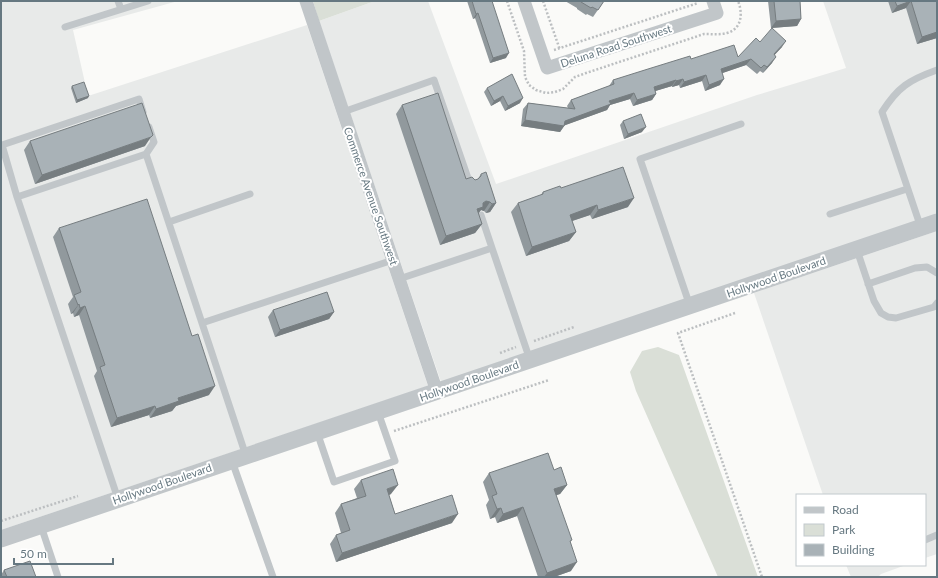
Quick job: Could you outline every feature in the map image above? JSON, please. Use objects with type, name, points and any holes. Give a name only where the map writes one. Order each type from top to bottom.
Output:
[{"type":"street","name":"Commerce Avenue Southwest","points":[[306,1],[437,392]]},
{"type":"street","name":"Deluna Road Southwest","points":[[524,1],[547,68],[717,13],[714,1]]},
{"type":"street","name":"Hollywood Boulevard","points":[[2,536],[40,525],[437,392],[937,222]]},
{"type":"lane","points":[[118,1],[121,10]]},
{"type":"lane","points":[[65,27],[148,1]]},
{"type":"lane","points":[[921,228],[882,112],[890,99],[902,86],[916,77],[937,70]]},
{"type":"lane","points":[[343,112],[434,80],[470,184]]},
{"type":"lane","points":[[17,197],[146,154],[154,142],[138,99],[2,145],[17,197],[118,499]]},
{"type":"lane","points":[[690,306],[640,159],[741,124]]},
{"type":"lane","points":[[146,154],[202,323],[273,577]]},
{"type":"lane","points":[[830,214],[907,189]]},
{"type":"lane","points":[[169,222],[250,194]]},
{"type":"lane","points":[[481,215],[530,360]]},
{"type":"lane","points":[[399,278],[492,248]]},
{"type":"lane","points":[[857,250],[874,301],[881,313],[888,317],[896,318],[934,307],[937,303]]},
{"type":"lane","points":[[202,323],[393,260]]},
{"type":"lane","points":[[868,284],[915,268],[927,267],[937,273]]},
{"type":"lane","points":[[317,432],[334,482],[395,461],[378,411]]},
{"type":"lane","points":[[40,525],[58,577]]},
{"type":"lane","points":[[926,540],[937,535]]},
{"type":"path","points":[[543,1],[564,63]]},
{"type":"path","points":[[542,54],[698,3]]},
{"type":"path","points":[[735,313],[678,332],[762,577]]},
{"type":"path","points":[[386,434],[549,380]]},
{"type":"shaded area","points":[[1,1],[178,1],[73,30],[88,96],[307,25],[428,386],[1,530]]},
{"type":"shaded area","points":[[375,1],[428,1],[496,184],[757,95],[846,68],[823,1],[937,1],[937,214],[441,382],[319,21]]},
{"type":"shaded area","points":[[937,231],[937,554],[926,558],[926,494],[823,494],[754,293]]},
{"type":"shaded area","points":[[846,566],[903,566],[881,574],[878,577],[851,577]]},
{"type":"green space","points":[[313,1],[375,1],[319,21]]},
{"type":"green space","points":[[658,347],[679,355],[758,577],[718,577],[636,391],[630,372],[642,351]]},
{"type":"building","points":[[472,1],[492,1],[509,53],[493,58],[478,13],[476,14]]},
{"type":"building","points":[[604,1],[598,10],[592,7],[591,8],[581,2]]},
{"type":"building","points":[[774,1],[800,1],[801,19],[776,21]]},
{"type":"building","points":[[895,1],[911,1],[897,6]]},
{"type":"building","points":[[911,1],[937,1],[937,32],[922,37]]},
{"type":"building","points":[[772,28],[786,41],[774,54],[776,57],[767,67],[764,65],[761,68],[751,59],[721,69],[724,79],[709,85],[706,75],[684,82],[683,79],[676,80],[654,87],[656,94],[637,100],[634,93],[609,101],[611,104],[565,121],[564,126],[525,120],[528,103],[575,109],[571,100],[614,84],[613,80],[690,56],[691,59],[734,45],[738,57],[756,38],[760,42]]},
{"type":"building","points":[[512,74],[523,98],[508,106],[503,96],[494,101],[487,88]]},
{"type":"building","points":[[84,82],[89,96],[77,100],[72,86]]},
{"type":"building","points":[[438,93],[466,179],[472,177],[475,180],[478,179],[481,174],[486,172],[496,203],[492,204],[486,201],[483,203],[483,207],[477,209],[482,224],[446,236],[402,105]]},
{"type":"building","points":[[142,103],[153,135],[151,137],[42,175],[30,141]]},
{"type":"building","points":[[641,114],[646,127],[628,134],[623,121]]},
{"type":"building","points":[[623,167],[634,198],[598,210],[597,205],[570,215],[576,232],[532,247],[518,203],[560,186],[561,188]]},
{"type":"building","points":[[147,199],[192,336],[198,334],[215,386],[178,398],[179,401],[156,409],[155,406],[117,418],[100,367],[105,365],[85,306],[80,308],[74,295],[81,292],[59,228]]},
{"type":"building","points":[[327,292],[334,312],[280,330],[273,310]]},
{"type":"building","points":[[548,453],[554,470],[561,467],[567,485],[554,489],[572,540],[570,541],[577,562],[547,573],[523,507],[503,514],[501,508],[497,509],[492,496],[497,494],[489,473]]},
{"type":"building","points":[[393,469],[398,485],[387,489],[395,514],[452,495],[458,514],[342,553],[336,535],[350,530],[341,504],[366,496],[361,480]]},
{"type":"building","points":[[30,561],[36,577],[7,577],[4,570]]}]
